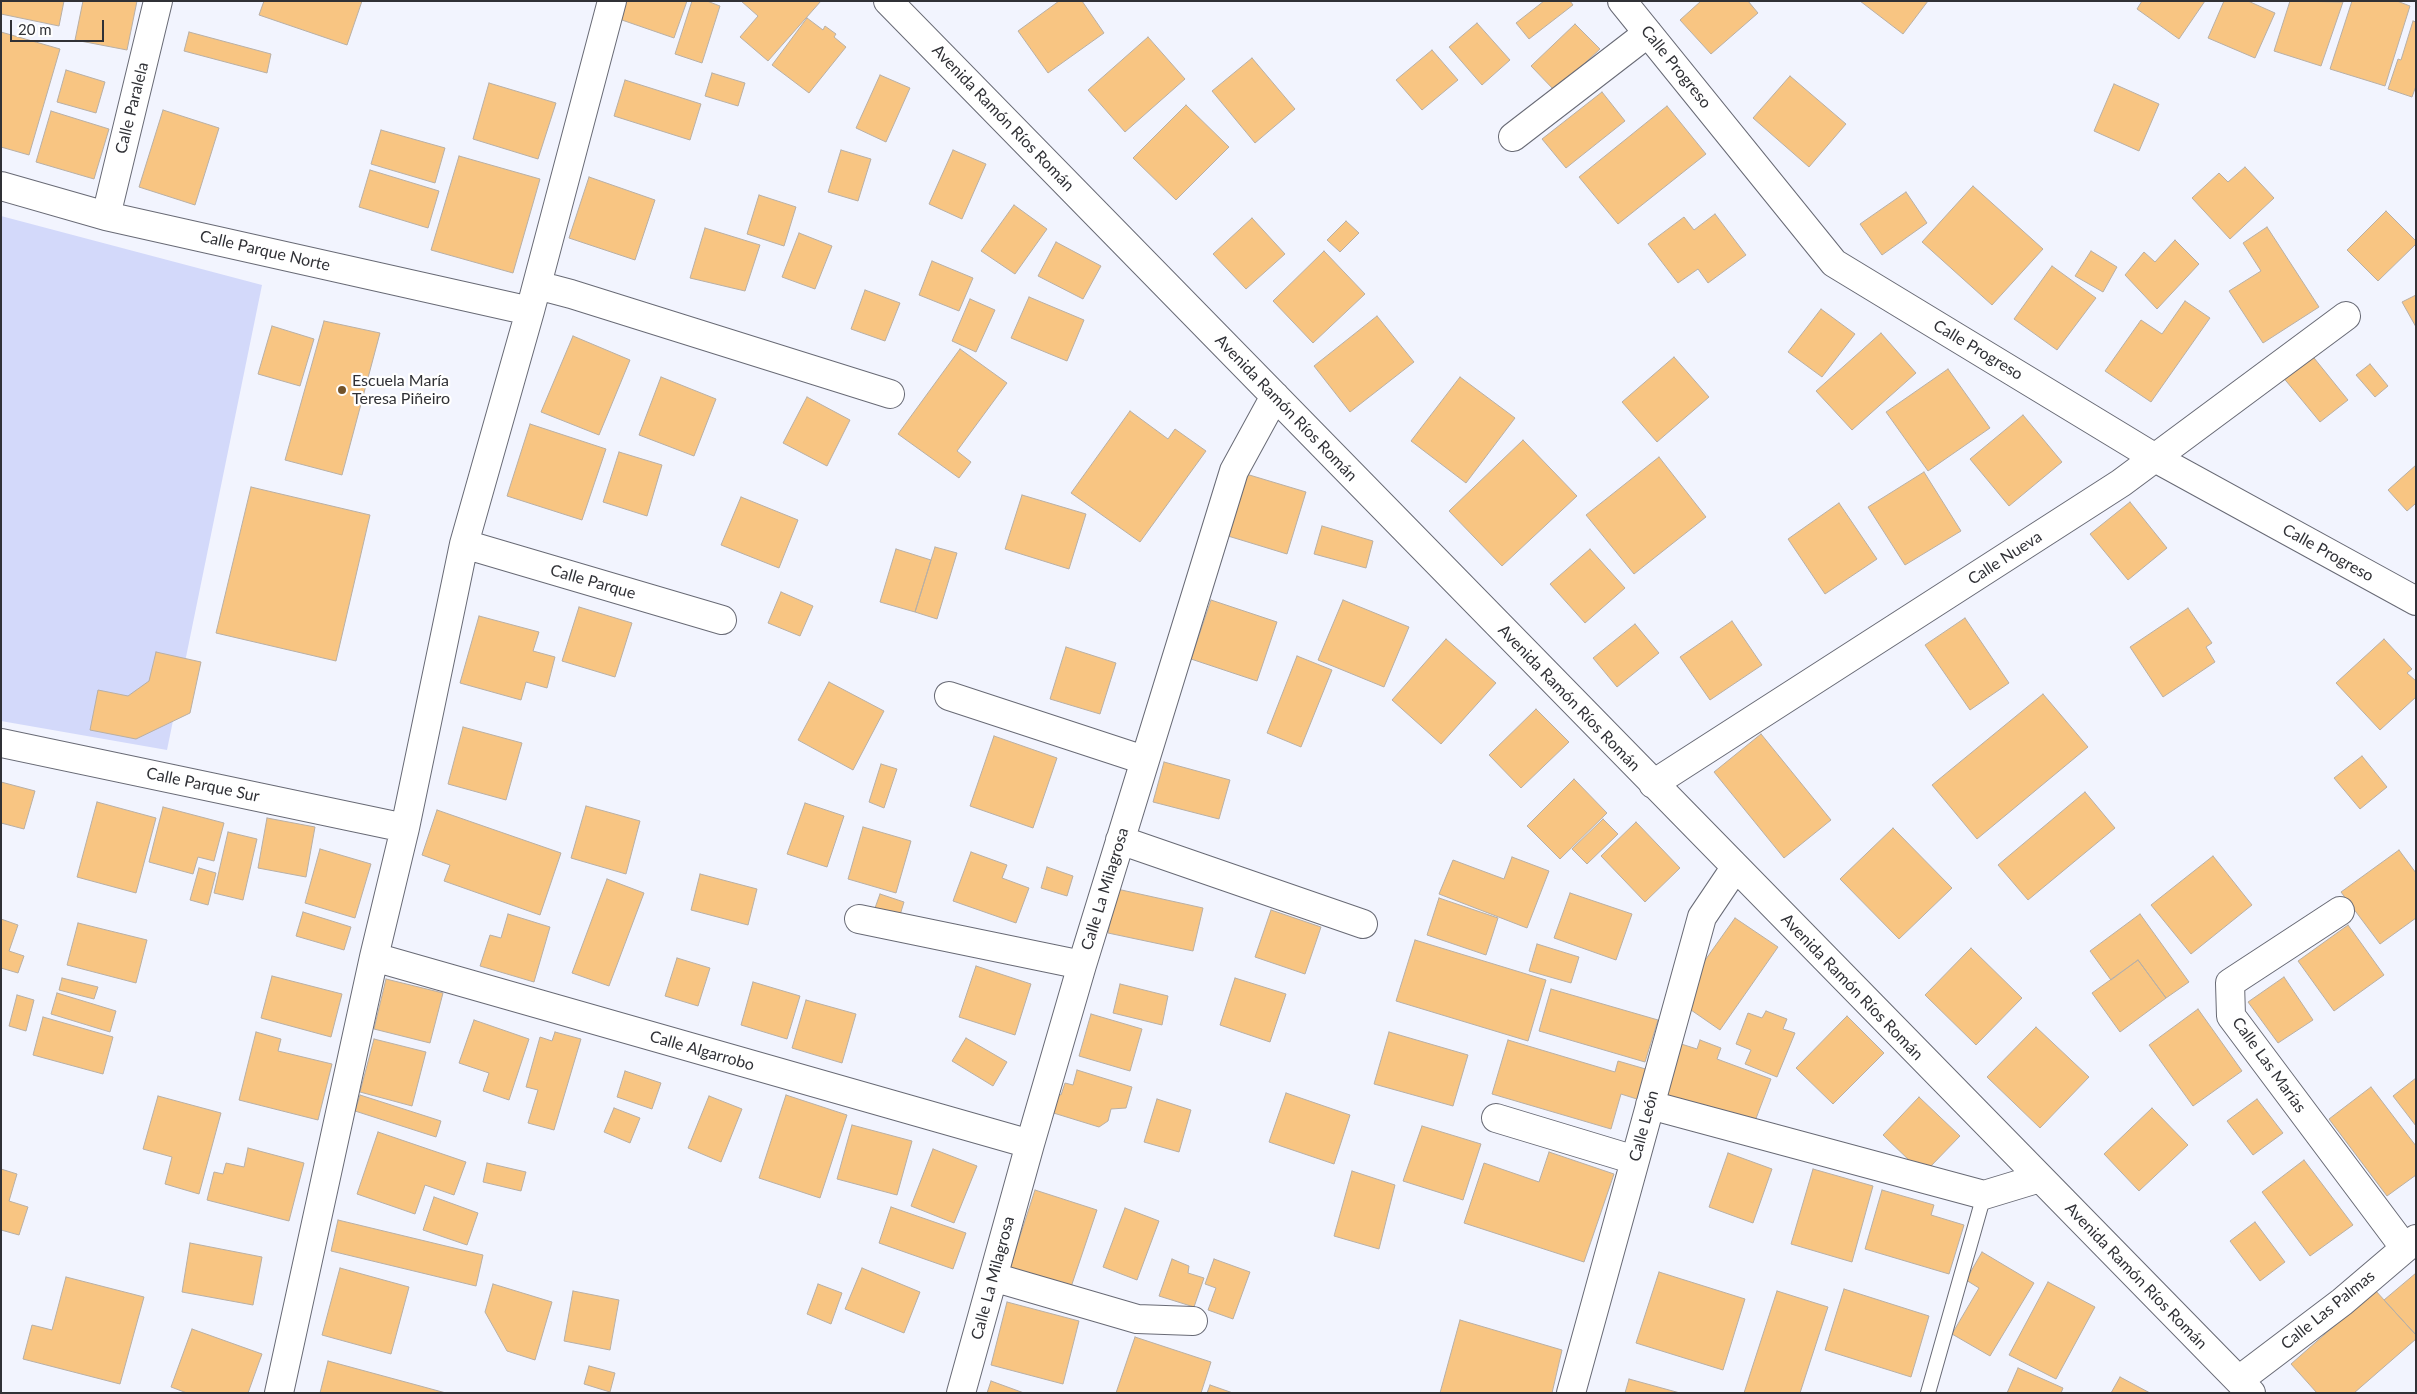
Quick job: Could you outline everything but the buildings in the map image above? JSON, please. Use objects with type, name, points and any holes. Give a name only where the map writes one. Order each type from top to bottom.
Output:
[{"type":"street","name":"Calle Paralela","points":[[106,216],[158,1]]},
{"type":"street","points":[[279,1393],[374,957],[405,828],[464,544],[533,298],[612,1]]},
{"type":"street","name":"Avenida Ramón Ríos Román","points":[[888,1],[1735,868],[2245,1386]]},
{"type":"street","name":"Calle Progreso","points":[[1622,1],[1834,263],[2157,459],[2416,601]]},
{"type":"street","points":[[1513,137],[1648,33]]},
{"type":"street","name":"Calle Parque Norte","points":[[1,186],[106,216],[533,298],[581,297],[890,394]]},
{"type":"street","name":"Calle Nueva","points":[[1653,784],[2157,459],[2346,316]]},
{"type":"street","name":"Calle La Milagrosa","points":[[962,1393],[1030,1144],[1082,965],[1234,471],[1275,396]]},
{"type":"street","name":"Calle Parque","points":[[464,544],[722,620]]},
{"type":"street","points":[[950,696],[1144,760]]},
{"type":"street","name":"Calle Parque Sur","points":[[1,743],[405,828]]},
{"type":"street","points":[[1120,840],[1363,924]]},
{"type":"street","name":"Calle León","points":[[1571,1393],[1702,917],[1735,868]]},
{"type":"street","name":"Calle Las Marías","points":[[2340,911],[2230,983],[2231,1016],[2410,1243]]},
{"type":"street","points":[[859,919],[1082,965]]},
{"type":"street","name":"Calle Algarrobo","points":[[374,957],[1030,1144]]},
{"type":"street","points":[[1650,1105],[1984,1195],[2040,1178]]},
{"type":"street","points":[[1496,1118],[1635,1160]]},
{"type":"street","name":"Calle Las Palmas","points":[[2245,1386],[2410,1243]]},
{"type":"street","points":[[993,1277],[1137,1319],[1193,1321]]},
{"type":"lane","points":[[1928,1393],[1984,1195]]},
{"type":"shaded area","points":[[1,216],[262,285],[167,750],[1,721]]},
{"type":"place","name":"Escuela María Teresa Piñeiro","points":[[342,390]]}]
